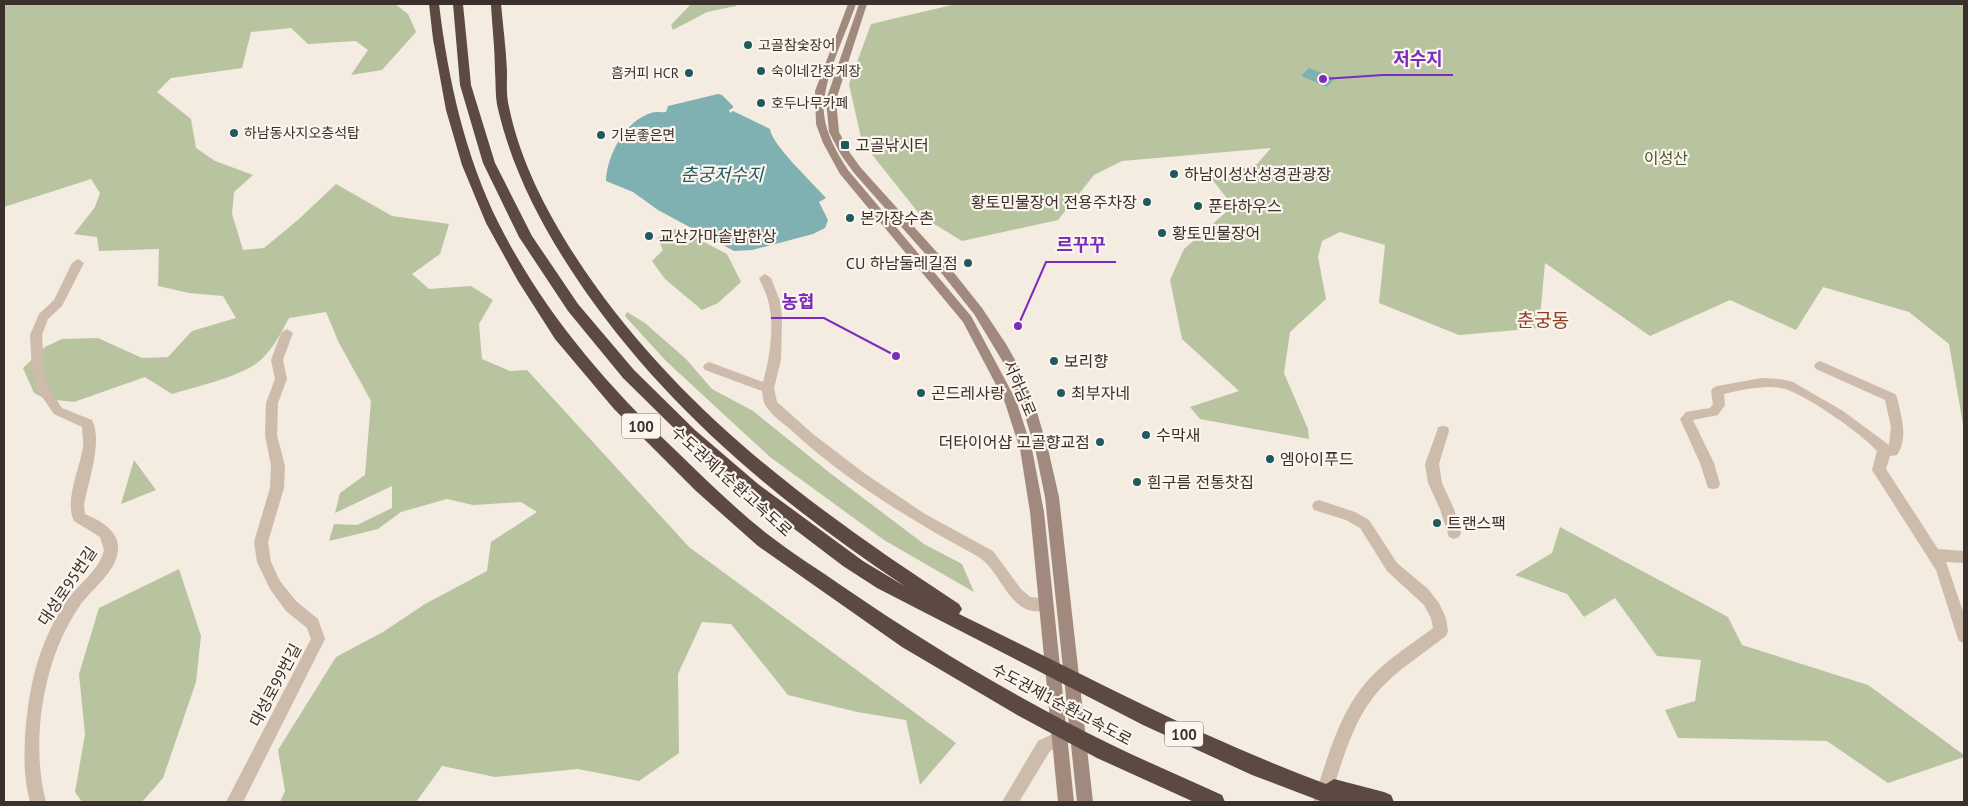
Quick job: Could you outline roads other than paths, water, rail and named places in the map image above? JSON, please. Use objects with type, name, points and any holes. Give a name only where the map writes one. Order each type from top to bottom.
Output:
[{"type":"highway","name":"수도권제1순환고속도로","points":[[434,4],[438,39],[452,110],[468,165],[492,223],[523,278],[560,335],[619,405],[702,486],[764,541],[908,642],[1026,710],[1104,751],[1215,802]]},
{"type":"highway","name":"수도권제1순환고속도로","points":[[458,4],[458,36],[471,113],[486,156],[506,202],[531,247],[576,314],[630,375],[697,442],[752,489],[882,582],[1098,694],[1229,756],[1272,773],[1354,799],[1384,802]]},
{"type":"highway","name":"수도권제1순환고속도로","points":[[496,4],[503,105],[517,153],[544,216],[591,293],[643,358],[697,416],[772,482],[828,525],[888,567],[1021,653]]},
{"type":"street","name":"서하남로","points":[[852,4],[820,91],[818,115],[824,137],[844,172],[966,319],[1003,383],[1010,400],[1026,449],[1037,512],[1066,802]]},
{"type":"street","name":"서하남로","points":[[863,4],[831,100],[832,119],[836,135],[853,167],[983,318],[1003,348],[1020,386],[1042,447],[1052,497],[1085,802]]},
{"type":"street","name":"대성로95번길","points":[[38,802],[32,776],[34,707],[40,672],[54,634],[74,602],[103,568],[112,551],[109,537],[99,527],[79,517],[77,505],[90,445],[88,424],[58,410],[44,391],[38,372],[36,335],[43,318],[58,303],[78,263]]},
{"type":"street","points":[[765,278],[774,301],[776,318],[775,360],[768,388],[772,404],[808,438],[859,477],[920,518],[988,556],[1026,603],[1046,604]]},
{"type":"street","name":"대성로99번길","points":[[234,802],[318,639],[313,624],[291,606],[275,585],[264,562],[260,542],[277,488],[278,466],[271,435],[272,402],[281,379],[277,360],[288,333]]},
{"type":"street","points":[[1713,484],[1707,463],[1686,419],[1690,415],[1705,415],[1714,412],[1719,405],[1717,391],[1737,386],[1778,383],[1791,385],[1866,432],[1884,449],[1892,451],[1897,444],[1897,427],[1891,397],[1820,366]]},
{"type":"street","points":[[709,367],[735,378],[768,388]]},
{"type":"street","points":[[1443,431],[1432,464],[1435,482],[1447,509],[1454,533]]},
{"type":"street","points":[[1884,449],[1883,460],[1879,470],[1942,568],[1964,636]]},
{"type":"street","points":[[1319,506],[1358,519],[1365,525],[1392,567],[1424,594],[1432,605],[1439,618],[1441,632],[1398,663],[1367,692],[1349,727],[1321,802]]},
{"type":"street","points":[[1934,555],[1964,557]]},
{"type":"street","points":[[1010,802],[1044,746],[1059,739]]},
{"type":"water","points":[[1309,68],[1335,78],[1327,87],[1301,76]]},
{"type":"water","name":"춘궁저수지","points":[[718,94],[722,95],[733,106],[729,110],[730,113],[733,111],[770,129],[772,136],[784,153],[826,198],[819,202],[828,220],[825,228],[813,234],[752,250],[734,251],[658,210],[633,192],[606,181],[607,171],[614,150],[619,140],[633,123],[651,113],[666,112],[668,106]]},
{"type":"place","name":"고골참숯장어","points":[[748,45]]},
{"type":"place","name":"숙이네간장게장","points":[[761,71]]},
{"type":"place","name":"흠커피 HCR","points":[[689,73]]},
{"type":"place","name":"저수지","points":[[1323,79]]},
{"type":"place","name":"호두나무카페","points":[[761,103]]},
{"type":"place","name":"하남동사지오층석탑","points":[[234,133]]},
{"type":"place","name":"기분좋은면","points":[[601,135]]},
{"type":"place","name":"고골낚시터","points":[[845,145]]},
{"type":"place","name":"하남이성산성경관광장","points":[[1174,174]]},
{"type":"place","name":"황토민물장어 전용주차장","points":[[1147,202]]},
{"type":"place","name":"푼타하우스","points":[[1198,206]]},
{"type":"place","name":"본가장수촌","points":[[850,218]]},
{"type":"place","name":"황토민물장어","points":[[1162,233]]},
{"type":"place","name":"교산가마솥밥한상","points":[[649,236]]},
{"type":"place","name":"CU 하남둘레길점","points":[[968,263]]},
{"type":"place","name":"르꾸꾸","points":[[1018,326]]},
{"type":"place","name":"농협","points":[[896,356]]},
{"type":"place","name":"보리향","points":[[1054,361]]},
{"type":"place","name":"곤드레사랑","points":[[921,393]]},
{"type":"place","name":"최부자네","points":[[1061,393]]},
{"type":"place","name":"수막새","points":[[1146,435]]},
{"type":"place","name":"더타이어샵 고골향교점","points":[[1100,442]]},
{"type":"place","name":"엠아이푸드","points":[[1270,459]]},
{"type":"place","name":"흰구름 전통찻집","points":[[1137,482]]},
{"type":"place","name":"트랜스팩","points":[[1437,523]]},
{"type":"district","name":"춘궁동","points":[[1543,320]]},
{"type":"park label","name":"이성산","points":[[1666,158]]}]
